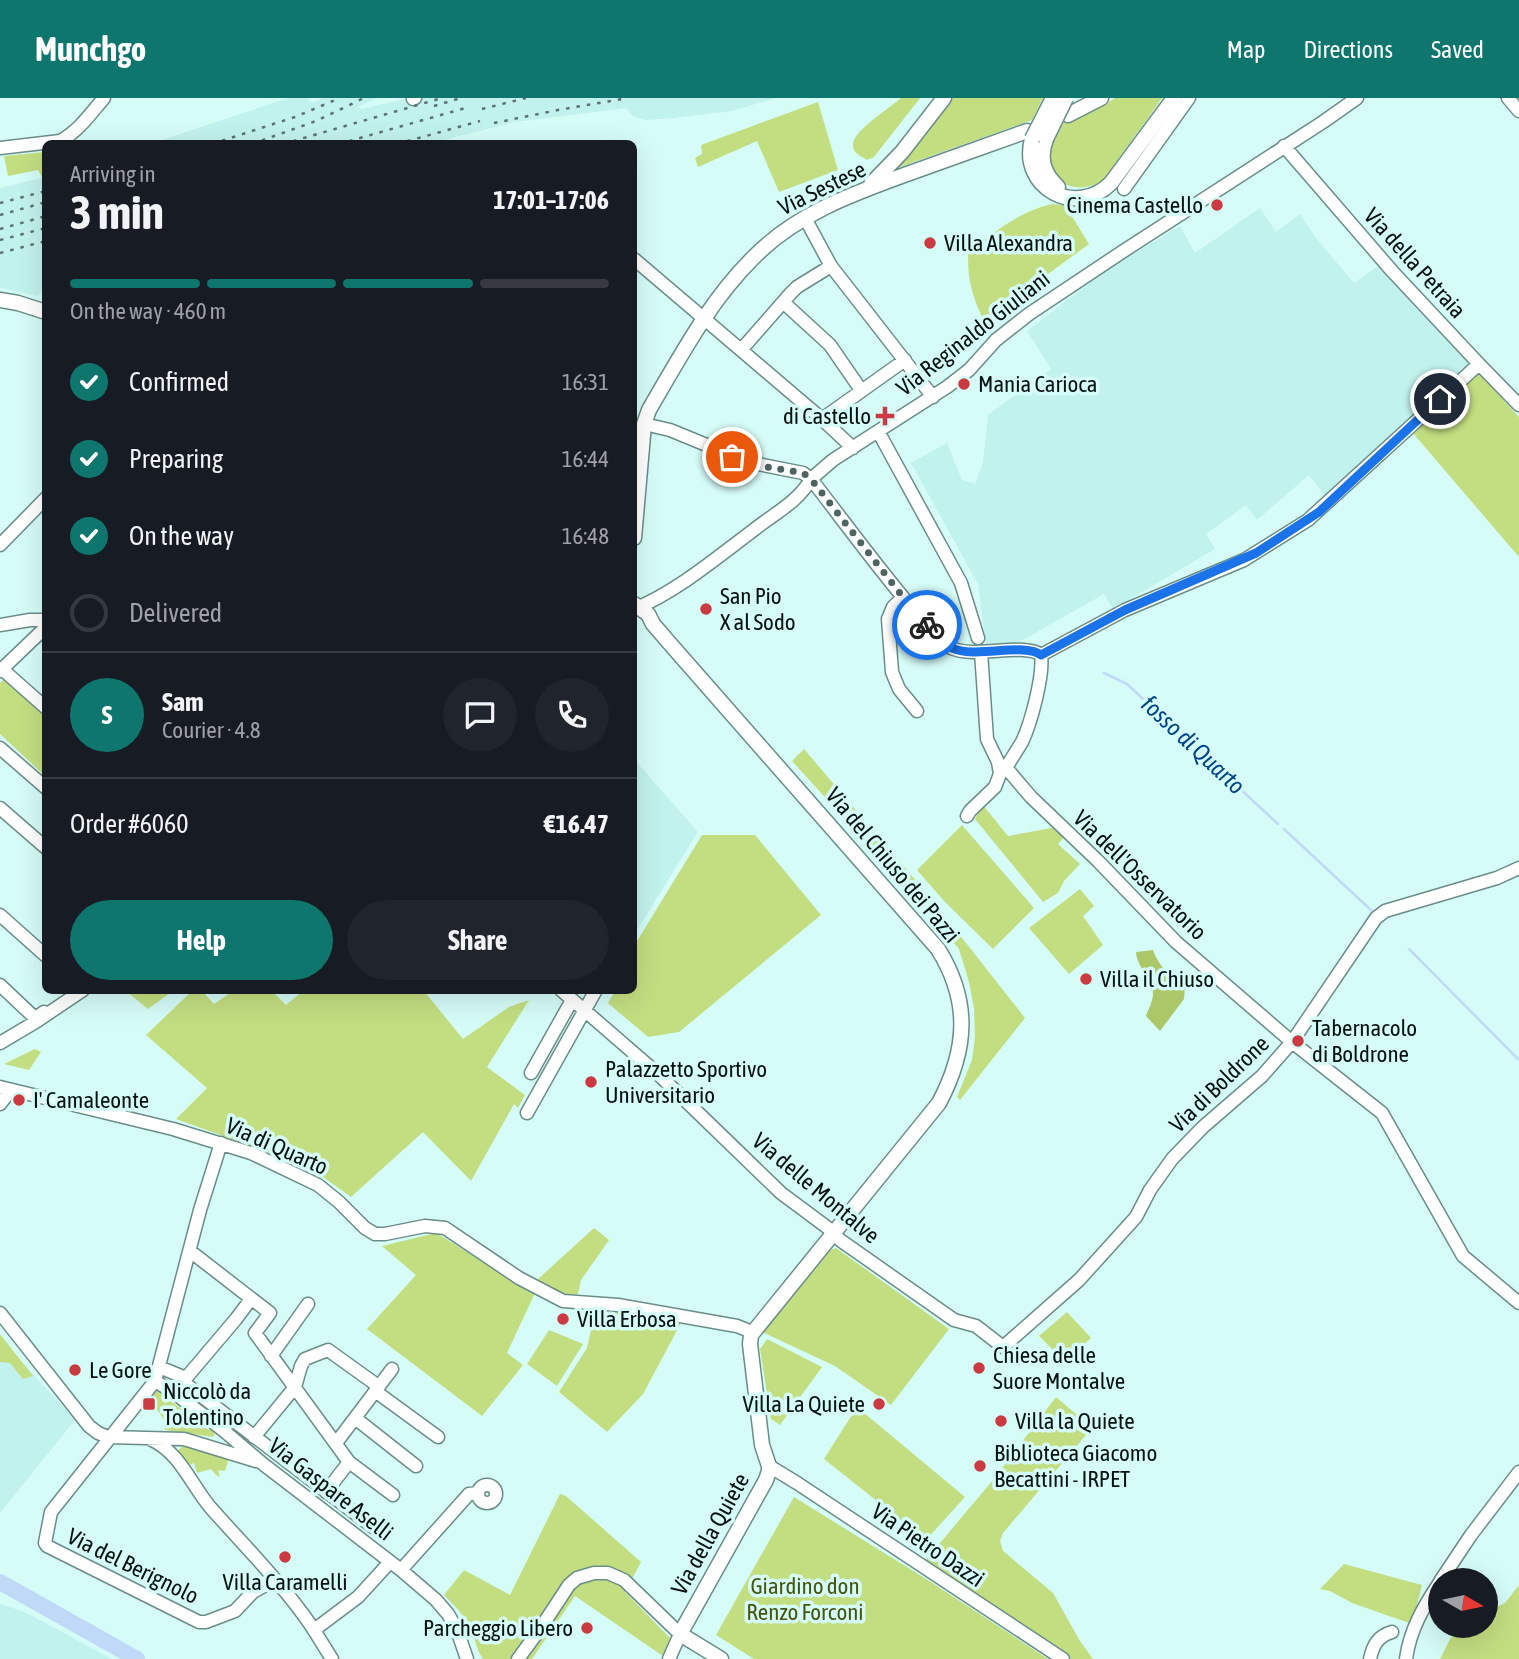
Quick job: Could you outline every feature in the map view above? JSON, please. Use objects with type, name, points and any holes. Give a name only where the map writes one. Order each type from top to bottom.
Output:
[{"type":"main road","points":[[862,191],[884,173],[944,98]]},
{"type":"main road","points":[[1035,136],[1053,98]]},
{"type":"main road","points":[[1035,136],[1066,98]]},
{"type":"main road","points":[[1068,114],[1101,98]]},
{"type":"main road","points":[[1035,136],[1042,148],[1046,174],[1058,186],[1082,197],[1098,193],[1111,183],[1169,102]]},
{"type":"main road","name":"Via Sestese","points":[[639,423],[704,318],[753,257],[778,236],[826,206],[862,191],[1035,136]]},
{"type":"main road","points":[[0,300],[42,311]]},
{"type":"main road","points":[[637,469],[639,423]]},
{"type":"main road","name":"Via del Chiuso dei Pazzi","points":[[637,616],[639,620],[653,624],[930,939],[943,957],[957,992],[962,1035],[957,1064],[947,1089],[933,1112],[834,1233]]},
{"type":"main road","points":[[752,1332],[834,1233]]},
{"type":"main road","name":"Via della Quiete","points":[[680,1634],[769,1471],[762,1445],[757,1406],[750,1343],[752,1332]]},
{"type":"main road","points":[[680,1634],[720,1659]]},
{"type":"street","points":[[62,140],[81,124],[104,98]]},
{"type":"street","points":[[1124,189],[1189,98]]},
{"type":"street","name":"Via Reginaldo Giuliani","points":[[637,607],[672,589],[722,553],[800,494],[825,466],[964,374],[996,340],[1029,314],[1357,98]]},
{"type":"street","points":[[1508,98],[1519,111]]},
{"type":"street","points":[[0,148],[42,143]]},
{"type":"street","name":"Via della Petraia","points":[[1284,146],[1392,271],[1519,405]]},
{"type":"street","points":[[805,218],[831,266],[933,397]]},
{"type":"street","points":[[637,262],[853,447]]},
{"type":"street","points":[[741,350],[797,287],[831,266]]},
{"type":"street","points":[[783,302],[830,345],[861,390]]},
{"type":"street","points":[[822,419],[905,360]]},
{"type":"street","points":[[639,423],[670,430],[748,462],[803,473],[811,479],[903,597],[946,644],[959,650],[1027,650],[1037,651],[1041,655],[1125,610],[1244,560],[1308,520],[1479,364]]},
{"type":"street","points":[[879,432],[961,583],[978,638]]},
{"type":"street","points":[[0,545],[42,503]]},
{"type":"street","points":[[903,597],[893,607],[888,619],[892,672],[900,689],[917,711]]},
{"type":"street","points":[[0,625],[42,620]]},
{"type":"street","points":[[42,630],[1,670],[42,705]]},
{"type":"street","points":[[967,816],[995,787],[1000,774],[998,762],[987,739],[981,652]]},
{"type":"street","name":"Via dell'Osservatorio","points":[[1041,655],[1038,688],[1027,729],[1007,766],[1008,770],[1031,797],[1098,861],[1176,942],[1292,1042],[1382,1114],[1462,1256],[1519,1303]]},
{"type":"street","points":[[0,748],[42,785]]},
{"type":"street","points":[[0,808],[42,845]]},
{"type":"street","name":"Via di Boldrone","points":[[1003,1347],[1079,1279],[1136,1217],[1150,1190],[1172,1159],[1203,1127],[1262,1076],[1292,1042],[1376,918],[1385,911],[1519,868]]},
{"type":"street","points":[[0,915],[42,952]]},
{"type":"street","points":[[0,985],[35,1018],[47,1010],[51,1011]]},
{"type":"street","points":[[0,1043],[77,994]]},
{"type":"street","name":"Via delle Montalve","points":[[565,994],[658,1074],[781,1193],[840,1240],[954,1320],[976,1326],[1003,1347]]},
{"type":"street","points":[[527,1113],[594,994]]},
{"type":"street","points":[[531,1073],[572,1000]]},
{"type":"street","points":[[0,1104],[5,1089]]},
{"type":"street","name":"Via di Quarto","points":[[5,1089],[173,1129],[251,1153],[318,1185],[375,1234],[425,1226],[445,1228],[519,1278],[563,1301],[618,1305],[737,1326],[752,1332]]},
{"type":"street","points":[[221,1143],[200,1210],[155,1381],[128,1420],[129,1428],[137,1435],[165,1447],[176,1457],[211,1508],[298,1606],[332,1659]]},
{"type":"street","points":[[190,1251],[270,1313],[255,1333]]},
{"type":"street","points":[[251,1299],[183,1382],[373,1527]]},
{"type":"street","points":[[271,1356],[308,1304]]},
{"type":"street","points":[[0,1312],[89,1426],[102,1435],[184,1439],[263,1464]]},
{"type":"street","points":[[236,1319],[255,1333],[349,1462],[393,1495]]},
{"type":"street","points":[[254,1437],[295,1387],[305,1359],[328,1350],[374,1382],[377,1390],[438,1437]]},
{"type":"street","points":[[159,1367],[186,1378]]},
{"type":"street","points":[[335,1443],[392,1369]]},
{"type":"street","name":"Via Gaspare Aselli","points":[[155,1381],[223,1430],[436,1600],[457,1630],[467,1655]]},
{"type":"street","points":[[110,1437],[132,1413]]},
{"type":"street","points":[[355,1418],[416,1466]]},
{"type":"street","points":[[216,1448],[223,1439],[223,1430]]},
{"type":"street","name":"Via del Berignolo","points":[[110,1437],[51,1512],[45,1543],[47,1546],[199,1622],[235,1611],[253,1592],[275,1580]]},
{"type":"street","points":[[326,1492],[349,1462]]},
{"type":"street","name":"Via Pietro Dazzi","points":[[769,1466],[1063,1659]]},
{"type":"street","points":[[1449,1568],[1519,1472]]},
{"type":"street","points":[[314,1630],[396,1566],[469,1494],[478,1493],[482,1487],[490,1486],[496,1491],[498,1513]]},
{"type":"street","points":[[518,1659],[569,1585],[577,1578],[594,1573],[608,1573],[624,1580],[680,1634],[669,1659]]},
{"type":"street","points":[[1406,1659],[1414,1628],[1428,1600]]},
{"type":"street","points":[[1370,1659],[1372,1646],[1383,1635],[1392,1632]]},
{"type":"shaded area","points":[[288,98],[308,98],[311,103],[323,98],[377,98],[357,107],[361,109],[409,98],[776,98],[732,111],[673,118],[645,120],[633,116],[626,108],[515,122],[444,140],[162,140]]},
{"type":"shaded area","points":[[42,178],[42,289],[38,296],[0,288],[0,188]]},
{"type":"shaded area","points":[[1260,208],[1276,232],[1300,214],[1316,238],[1354,283],[1378,266],[1476,371],[1330,503],[1309,475],[1257,520],[1246,505],[1206,534],[1215,549],[1113,609],[1104,594],[1014,645],[986,646],[978,584],[911,463],[947,443],[962,480],[975,484],[983,462],[988,415],[1051,369],[1027,331],[1105,271],[1180,226],[1195,253]]},
{"type":"shaded area","points":[[637,762],[698,832],[637,930]]},
{"type":"shaded area","points":[[0,1338],[75,1420],[0,1513]]},
{"type":"shaded area","points":[[0,1604],[25,1612],[112,1659],[0,1659]]},
{"type":"green space","points":[[901,98],[920,98],[874,157],[867,160],[857,154],[853,144],[859,132]]},
{"type":"green space","points":[[949,98],[1043,98],[1032,120],[894,169]]},
{"type":"green space","points":[[1115,98],[1162,98],[1101,181],[1086,187],[1062,183],[1052,171],[1050,152],[1064,122]]},
{"type":"green space","points":[[818,102],[838,170],[779,192],[757,141],[698,167],[695,158],[702,154],[701,145]]},
{"type":"green space","points":[[42,152],[42,177],[38,170],[8,176],[4,156]]},
{"type":"green space","points":[[1052,204],[1065,205],[1089,244],[984,321],[972,288],[968,254],[1018,217]]},
{"type":"green space","points":[[1479,373],[1519,417],[1519,557],[1412,432]]},
{"type":"green space","points":[[5,678],[42,713],[42,773],[0,734],[0,683]]},
{"type":"green space","points":[[804,749],[929,896],[1025,1018],[960,1100],[957,1097],[972,1060],[975,1037],[974,1008],[959,949],[922,904],[792,761]]},
{"type":"green space","points":[[982,804],[1008,836],[1057,827],[1066,835],[1058,844],[1080,864],[1064,881],[1058,893],[1043,902],[975,819]]},
{"type":"green space","points":[[962,825],[1034,908],[993,949],[917,870]]},
{"type":"green space","points":[[702,835],[755,835],[821,915],[679,1032],[648,1037],[608,1003],[613,994],[637,994],[637,941]]},
{"type":"green space","points":[[1080,889],[1094,906],[1083,916],[1103,945],[1069,974],[1029,928]]},
{"type":"green space","points":[[1153,950],[1166,971],[1185,986],[1184,999],[1160,1031],[1146,1016],[1153,994],[1136,952]]},
{"type":"green space","points":[[130,994],[169,994],[148,1009]]},
{"type":"green space","points":[[189,994],[205,994],[214,1004],[229,994],[275,994],[286,1005],[299,994],[426,994],[463,1039],[509,1007],[529,1000],[487,1067],[525,1095],[518,1108],[514,1104],[471,1181],[423,1132],[351,1197],[309,1167],[176,1119],[207,1088],[146,1035]]},
{"type":"green space","points":[[35,1049],[41,1052],[29,1070],[4,1064]]},
{"type":"green space","points":[[594,1228],[609,1240],[581,1280],[578,1294],[566,1295],[537,1280]]},
{"type":"green space","points":[[436,1233],[535,1293],[507,1353],[523,1365],[482,1416],[367,1329],[416,1275],[382,1246]]},
{"type":"green space","points":[[836,1248],[949,1329],[891,1405],[835,1366],[762,1332],[830,1250]]},
{"type":"green space","points":[[617,1309],[682,1321],[643,1394],[607,1432],[559,1392],[587,1348],[595,1311],[614,1314]]},
{"type":"green space","points":[[1067,1312],[1091,1338],[1065,1362],[1039,1336]]},
{"type":"green space","points":[[549,1330],[583,1344],[557,1386],[527,1364]]},
{"type":"green space","points":[[0,1334],[33,1376],[23,1379],[10,1363],[0,1362]]},
{"type":"green space","points":[[767,1339],[822,1367],[780,1425],[771,1419],[760,1349]]},
{"type":"green space","points":[[157,1391],[164,1393],[164,1396],[211,1429],[215,1434],[213,1437],[165,1430],[160,1413],[147,1401]]},
{"type":"green space","points":[[1056,1397],[1085,1422],[1086,1435],[1003,1533],[1000,1541],[1003,1551],[1053,1593],[1093,1659],[1072,1659],[924,1562],[993,1480]]},
{"type":"green space","points":[[857,1407],[965,1497],[926,1540],[824,1459]]},
{"type":"green space","points":[[183,1445],[229,1458],[225,1471],[218,1470],[220,1477],[211,1469],[197,1473],[194,1463],[187,1466],[178,1451]]},
{"type":"green space","points":[[560,1494],[566,1496],[641,1562],[625,1592],[670,1638],[663,1656],[575,1596],[532,1659],[483,1659],[467,1622],[444,1595],[464,1570],[510,1595]]},
{"type":"green space","name":"Giardino don Renzo Forconi","points":[[794,1497],[1048,1659],[754,1659],[716,1635]]},
{"type":"green space","points":[[1344,1564],[1422,1585],[1412,1624],[1320,1589]]},
{"type":"green space","points":[[1519,1585],[1519,1659],[1440,1659],[1451,1638],[1498,1638],[1498,1606],[1505,1603]]},
{"type":"waterway","name":"fosso di Quarto","points":[[1104,673],[1127,684],[1278,824]]},
{"type":"waterway","name":"fosso di Quarto","points":[[1284,829],[1372,911]]},
{"type":"waterway","name":"fosso di Quarto","points":[[1409,949],[1519,1060]]},
{"type":"waterway","points":[[0,1582],[137,1659]]},
{"type":"railway","points":[[224,140],[295,117],[340,98]]},
{"type":"railway","points":[[263,140],[316,121],[364,98]]},
{"type":"railway","points":[[297,140],[442,98]]},
{"type":"railway","points":[[434,106],[461,98]]},
{"type":"railway","points":[[482,109],[526,98]]},
{"type":"railway","points":[[494,123],[628,98]]},
{"type":"railway","points":[[353,140],[469,107]]},
{"type":"railway","points":[[411,140],[480,121]]},
{"type":"railway","points":[[0,203],[42,192]]},
{"type":"railway","points":[[0,215],[42,203]]},
{"type":"railway","points":[[0,229],[42,217]]},
{"type":"railway","points":[[0,240],[42,229]]},
{"type":"railway","points":[[0,253],[42,242]]},
{"type":"way so far","points":[[732,457],[761,466],[803,473],[811,479],[927,625]]},
{"type":"place","name":"Cinema Castello","points":[[1217,205]]},
{"type":"place","name":"Villa Alexandra","points":[[930,243]]},
{"type":"place","name":"Mania Carioca","points":[[964,384]]},
{"type":"place","name":"di Castello","points":[[885,416]]},
{"type":"place","name":"San Pio X al Sodo","points":[[706,609]]},
{"type":"place","name":"Villa il Chiuso","points":[[1086,979]]},
{"type":"place","name":"Tabernacolo di Boldrone","points":[[1298,1041]]},
{"type":"place","name":"Palazzetto Sportivo Universitario","points":[[591,1082]]},
{"type":"place","name":"I' Camaleonte","points":[[19,1100]]},
{"type":"place","name":"Villa Erbosa","points":[[563,1319]]},
{"type":"place","name":"Chiesa delle Suore Montalve","points":[[979,1368]]},
{"type":"place","name":"Le Gore","points":[[75,1370]]},
{"type":"place","name":"Niccolò da Tolentino","points":[[149,1404]]},
{"type":"place","name":"Villa La Quiete","points":[[879,1404]]},
{"type":"place","name":"Villa la Quiete","points":[[1001,1421]]},
{"type":"place","name":"Biblioteca Giacomo Becattini - IRPET","points":[[980,1466]]},
{"type":"place","name":"Villa Caramelli","points":[[285,1557]]},
{"type":"place","name":"Parcheggio Libero","points":[[587,1628]]},
{"type":"route","points":[[927,625],[939,639],[959,650],[1027,650],[1037,651],[1041,655],[1125,610],[1244,560],[1308,520],[1440,399]]}]
